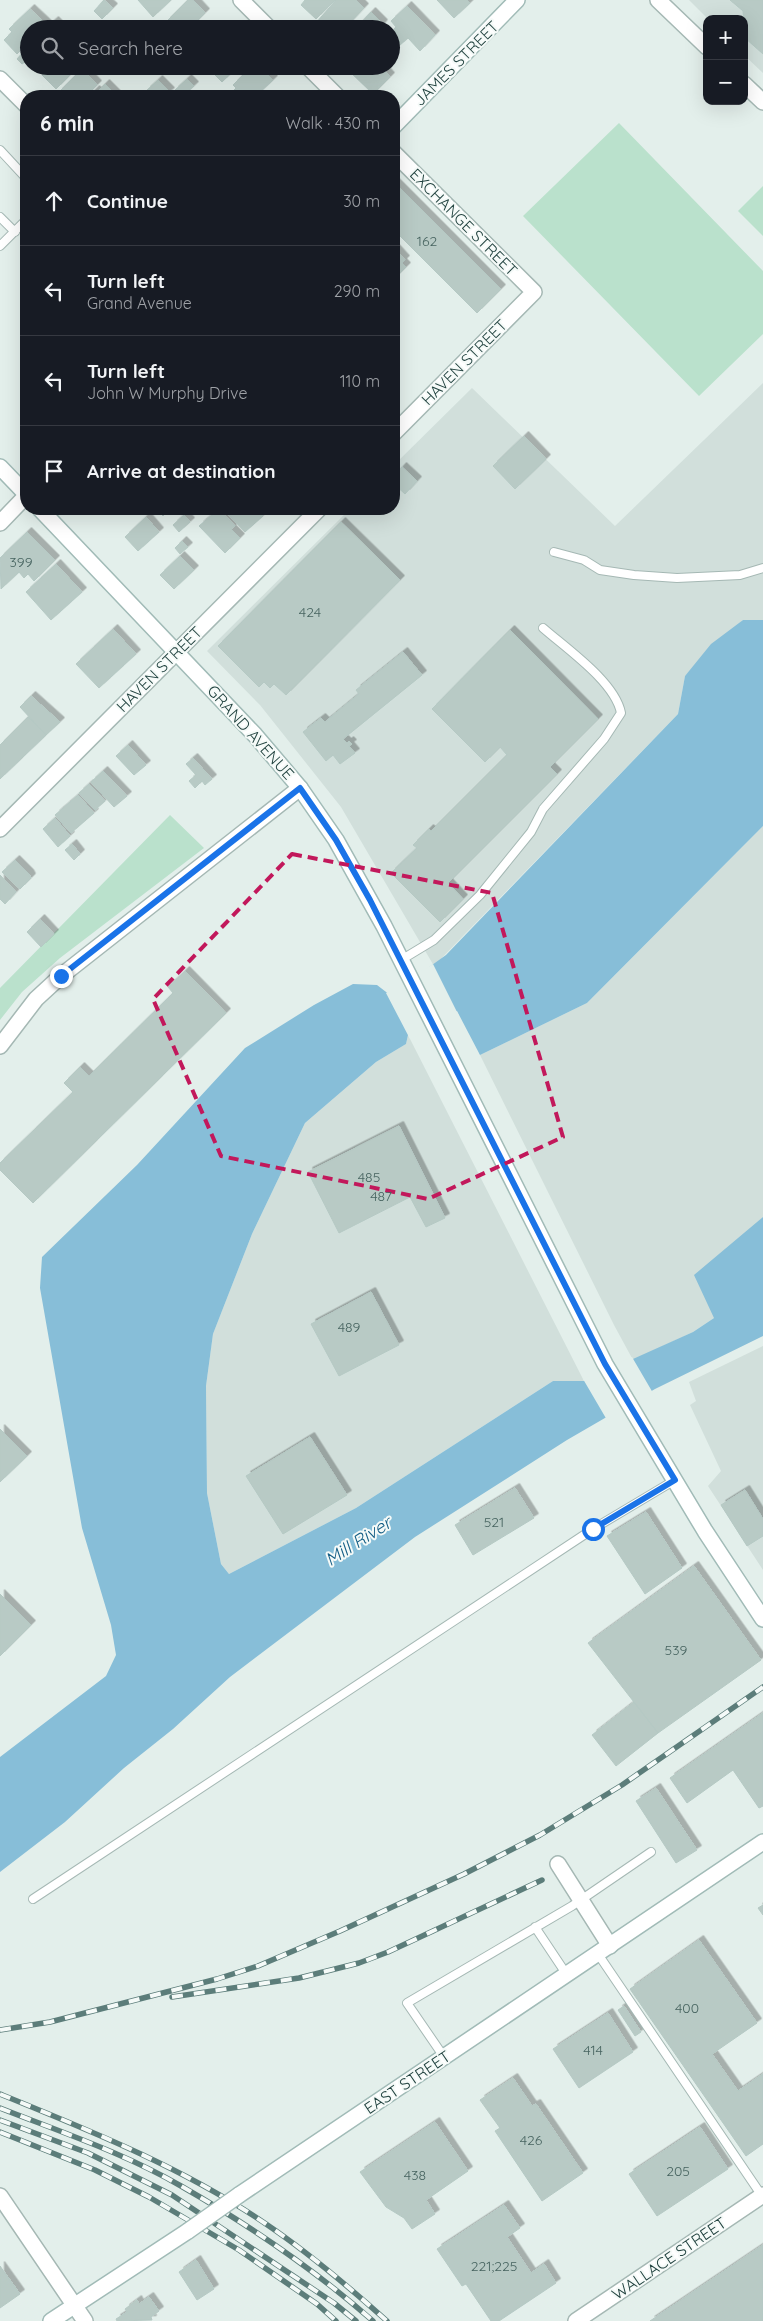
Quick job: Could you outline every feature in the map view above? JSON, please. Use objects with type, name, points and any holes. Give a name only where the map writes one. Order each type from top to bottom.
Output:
[{"type":"main road","points":[[241,0],[261,20]]},
{"type":"main road","name":"JAMES STREET","points":[[400,120],[517,0]]},
{"type":"main road","points":[[658,0],[703,43]]},
{"type":"main road","points":[[316,75],[331,90]]},
{"type":"main road","points":[[0,79],[20,99]]},
{"type":"main road","points":[[748,88],[763,102]]},
{"type":"main road","name":"EXCHANGE STREET","points":[[400,159],[534,292]]},
{"type":"main road","name":"HAVEN STREET","points":[[400,427],[534,292]]},
{"type":"main road","points":[[0,467],[20,489]]},
{"type":"main road","points":[[0,523],[20,501]]},
{"type":"main road","name":"GRAND AVENUE","points":[[46,515],[256,735],[300,788],[351,866],[401,960],[605,1364],[632,1411],[763,1620]]},
{"type":"main road","name":"HAVEN STREET","points":[[0,829],[312,515]]},
{"type":"main road","points":[[0,1046],[36,999],[61,976],[300,788]]},
{"type":"main road","name":"EAST STREET","points":[[51,2321],[188,2231],[238,2195],[763,1842]]},
{"type":"main road","points":[[558,1864],[580,1900],[604,1950]]},
{"type":"main road","points":[[0,2196],[85,2321]]},
{"type":"main road","name":"WALLACE STREET","points":[[576,2321],[763,2196]]},
{"type":"lane","points":[[0,150],[20,172]]},
{"type":"lane","points":[[0,217],[14,232]]},
{"type":"lane","points":[[0,246],[20,226]]},
{"type":"lane","points":[[554,552],[584,560],[600,570],[634,575],[677,578],[740,576],[763,568]]},
{"type":"lane","points":[[401,960],[434,940],[480,895],[530,832],[543,809],[604,739],[621,713],[619,703],[609,687],[543,628]]},
{"type":"lane","points":[[33,1899],[593,1529],[675,1480]]},
{"type":"lane","points":[[444,2057],[407,2003],[535,1928],[651,1852]]},
{"type":"lane","points":[[535,1928],[567,1975]]},
{"type":"lane","points":[[604,1950],[763,2196]]},
{"type":"highlighted area","points":[[292,854],[492,893],[563,1137],[428,1199],[221,1156],[153,999]]},
{"type":"shaded area","points":[[689,0],[763,0],[763,73],[748,59],[748,15],[704,15]]},
{"type":"shaded area","points":[[763,383],[763,620],[743,620],[685,676],[678,714],[434,966],[341,807],[260,705],[207,651],[344,515],[400,515],[400,459],[472,388],[615,526]]},
{"type":"shaded area","points":[[763,826],[763,1217],[745,1234],[714,1318],[693,1332],[633,1360],[480,1055],[587,1003]]},
{"type":"shaded area","points":[[408,1035],[584,1381],[553,1381],[356,1508],[229,1574],[221,1564],[207,1493],[206,1386],[213,1334],[252,1234],[305,1123],[376,1062],[406,1044]]},
{"type":"shaded area","points":[[763,1346],[763,1570],[708,1486],[721,1471],[690,1405],[696,1401],[689,1382]]},
{"type":"green space","points":[[619,123],[763,271],[763,334],[699,396],[523,216]]},
{"type":"green space","points":[[763,186],[763,236],[738,211]]},
{"type":"green space","points":[[170,815],[204,848],[60,958],[22,992],[0,1020],[0,988]]},
{"type":"water","name":"Mill River","points":[[743,620],[763,620],[763,826],[587,1003],[480,1055],[457,1011],[408,1035],[406,1044],[376,1062],[305,1123],[252,1234],[213,1334],[206,1386],[207,1493],[221,1564],[229,1574],[356,1508],[553,1381],[584,1381],[693,1332],[714,1318],[694,1275],[763,1217],[763,1336],[655,1389],[567,1440],[415,1537],[230,1677],[173,1729],[124,1768],[65,1822],[0,1872],[0,1757],[106,1676],[116,1655],[111,1625],[82,1528],[40,1288],[42,1257],[137,1165],[245,1048],[314,1005],[353,984],[377,985],[390,995],[446,955],[678,714],[685,676],[711,644]]},
{"type":"pier","points":[[433,964],[459,1016],[457,1014],[410,1039],[386,993]]},
{"type":"pier","points":[[632,1357],[653,1393],[607,1420],[583,1379]]},
{"type":"building","points":[[104,0],[113,8],[102,19],[94,11]]},
{"type":"building","points":[[138,0],[171,0],[153,17]]},
{"type":"building","points":[[188,0],[193,0],[205,13],[198,20],[168,20]]},
{"type":"building","points":[[305,0],[335,0],[316,19],[301,5]]},
{"type":"building","points":[[336,0],[356,0],[364,8],[353,20],[318,20]]},
{"type":"building","points":[[437,0],[467,0],[470,3],[454,18]]},
{"type":"building","points":[[730,0],[763,0],[763,54],[748,41],[748,15],[743,15],[743,11]]},
{"type":"building","points":[[407,6],[435,35],[420,51],[408,38],[400,45],[400,20],[392,20]]},
{"type":"building","points":[[30,9],[42,20],[20,20],[20,51],[17,54],[4,40],[12,32],[9,29]]},
{"type":"building","points":[[371,12],[379,20],[363,20]]},
{"type":"building","points":[[42,75],[70,75],[56,89]]},
{"type":"building","points":[[76,75],[88,75],[97,85],[92,90],[61,90]]},
{"type":"building","points":[[215,75],[229,75],[222,82]]},
{"type":"building","points":[[243,75],[268,75],[273,80],[262,90],[234,90],[236,88],[233,85]]},
{"type":"building","points":[[353,75],[388,75],[390,77],[377,90],[369,90]]},
{"type":"building","points":[[187,79],[194,86],[190,90],[175,90]]},
{"type":"building","points":[[158,80],[168,90],[147,90]]},
{"type":"building","points":[[105,84],[111,90],[99,90]]},
{"type":"building","points":[[400,188],[501,289],[477,313],[400,236]]},
{"type":"building","points":[[400,255],[405,260],[402,263],[406,267],[400,273]]},
{"type":"building","points":[[524,436],[546,459],[515,489],[493,466]]},
{"type":"building","points":[[402,467],[417,481],[405,494],[400,489],[400,469]]},
{"type":"building","points":[[184,515],[190,522],[179,532],[173,525]]},
{"type":"building","points":[[212,515],[225,515],[235,526],[231,529],[240,538],[225,553],[199,526]]},
{"type":"building","points":[[229,515],[263,516],[245,532]]},
{"type":"building","points":[[146,517],[159,532],[138,551],[125,537]]},
{"type":"building","points":[[341,522],[400,580],[286,695],[274,684],[270,688],[264,682],[259,687],[218,646]]},
{"type":"building","points":[[27,532],[55,560],[34,581],[28,574],[24,578],[19,572],[1,589],[0,558]]},
{"type":"building","points":[[182,541],[188,547],[180,554],[175,548]]},
{"type":"building","points":[[180,556],[194,570],[174,589],[160,575]]},
{"type":"building","points":[[56,564],[82,592],[51,620],[26,592]]},
{"type":"building","points":[[113,629],[136,654],[99,688],[76,664]]},
{"type":"building","points":[[510,630],[598,719],[550,767],[557,774],[448,883],[463,899],[440,922],[391,873],[417,848],[413,845],[429,829],[431,831],[507,755],[500,747],[485,762],[432,709]]},
{"type":"building","points":[[403,652],[422,675],[343,739],[347,743],[349,741],[352,744],[349,746],[355,753],[340,764],[333,755],[326,761],[303,732],[321,718],[325,722],[359,694],[356,690]]},
{"type":"building","points":[[31,696],[60,722],[46,735],[20,707]]},
{"type":"building","points":[[28,717],[46,735],[0,779],[0,745]]},
{"type":"building","points":[[128,745],[146,765],[134,775],[116,756]]},
{"type":"building","points":[[193,758],[212,779],[205,785],[202,781],[195,788],[189,781],[196,775],[186,764]]},
{"type":"building","points":[[103,771],[127,796],[114,807],[91,782]]},
{"type":"building","points":[[89,784],[105,801],[95,810],[79,793]]},
{"type":"building","points":[[78,795],[94,813],[71,833],[55,815]]},
{"type":"building","points":[[55,818],[70,836],[58,847],[43,829]]},
{"type":"building","points":[[72,844],[80,854],[74,860],[65,850]]},
{"type":"building","points":[[15,860],[31,878],[20,889],[2,872]]},
{"type":"building","points":[[0,875],[16,892],[5,904],[0,899]]},
{"type":"building","points":[[40,919],[54,934],[41,947],[27,932]]},
{"type":"building","points":[[185,971],[226,1013],[33,1203],[0,1170],[0,1163],[73,1092],[64,1083],[80,1067],[89,1076],[173,993],[168,987]]},
{"type":"building","points":[[399,1126],[445,1218],[426,1227],[410,1197],[339,1233],[308,1172]]},
{"type":"building","points":[[371,1292],[399,1345],[339,1376],[311,1324]]},
{"type":"building","points":[[0,1429],[27,1456],[0,1482]]},
{"type":"building","points":[[310,1437],[347,1495],[283,1534],[246,1476]]},
{"type":"building","points":[[515,1488],[534,1518],[473,1555],[455,1525]]},
{"type":"building","points":[[745,1490],[763,1519],[763,1536],[747,1546],[721,1505]]},
{"type":"building","points":[[646,1512],[682,1568],[645,1594],[607,1536]]},
{"type":"building","points":[[694,1566],[761,1660],[658,1733],[588,1643]]},
{"type":"building","points":[[0,1594],[31,1625],[0,1656]]},
{"type":"building","points":[[634,1702],[658,1733],[616,1766],[592,1735]]},
{"type":"building","points":[[763,1713],[763,1806],[759,1808],[733,1770],[687,1803],[670,1778]]},
{"type":"building","points":[[656,1788],[697,1850],[676,1863],[636,1801]]},
{"type":"building","points":[[763,1905],[763,1915],[758,1908]]},
{"type":"building","points":[[699,1940],[757,2023],[712,2054],[738,2091],[763,2074],[763,2144],[746,2156],[630,1989]]},
{"type":"building","points":[[624,2006],[641,2032],[635,2036],[618,2010]]},
{"type":"building","points":[[608,2013],[633,2052],[579,2088],[553,2049]]},
{"type":"building","points":[[513,2078],[532,2106],[536,2104],[583,2173],[542,2201],[495,2131],[500,2128],[480,2100]]},
{"type":"building","points":[[435,2122],[468,2171],[426,2200],[435,2214],[412,2229],[404,2218],[386,2207],[360,2172]]},
{"type":"building","points":[[700,2127],[728,2169],[657,2216],[629,2174]]},
{"type":"building","points":[[504,2205],[520,2228],[507,2237],[531,2273],[544,2264],[556,2283],[499,2321],[491,2321],[466,2284],[462,2286],[437,2249]]},
{"type":"building","points":[[763,2245],[763,2321],[650,2321]]},
{"type":"building","points":[[196,2260],[214,2289],[197,2300],[179,2272]]},
{"type":"building","points":[[0,2266],[20,2294],[0,2308]]},
{"type":"building","points":[[149,2297],[159,2311],[151,2317],[152,2320],[117,2321],[116,2319],[127,2312],[125,2309],[137,2300],[139,2304]]},
{"type":"railway","points":[[0,2030],[50,2022],[217,1979],[258,1966],[340,1931],[464,1874],[540,1835],[622,1785],[763,1687]]},
{"type":"railway","points":[[172,1997],[299,1978],[359,1963],[388,1952],[542,1880]]},
{"type":"railway","points":[[0,2094],[136,2152],[203,2185],[282,2235],[313,2258],[387,2321]]},
{"type":"railway","points":[[0,2108],[115,2153],[181,2186],[232,2216],[281,2249],[373,2321]]},
{"type":"railway","points":[[0,2120],[88,2153],[172,2195],[334,2303],[356,2321]]},
{"type":"railway","points":[[0,2132],[95,2170],[149,2197],[239,2250],[317,2304],[336,2321]]},
{"type":"route","points":[[61,976],[300,788],[336,840],[370,900],[605,1364],[675,1480],[593,1529]]}]
